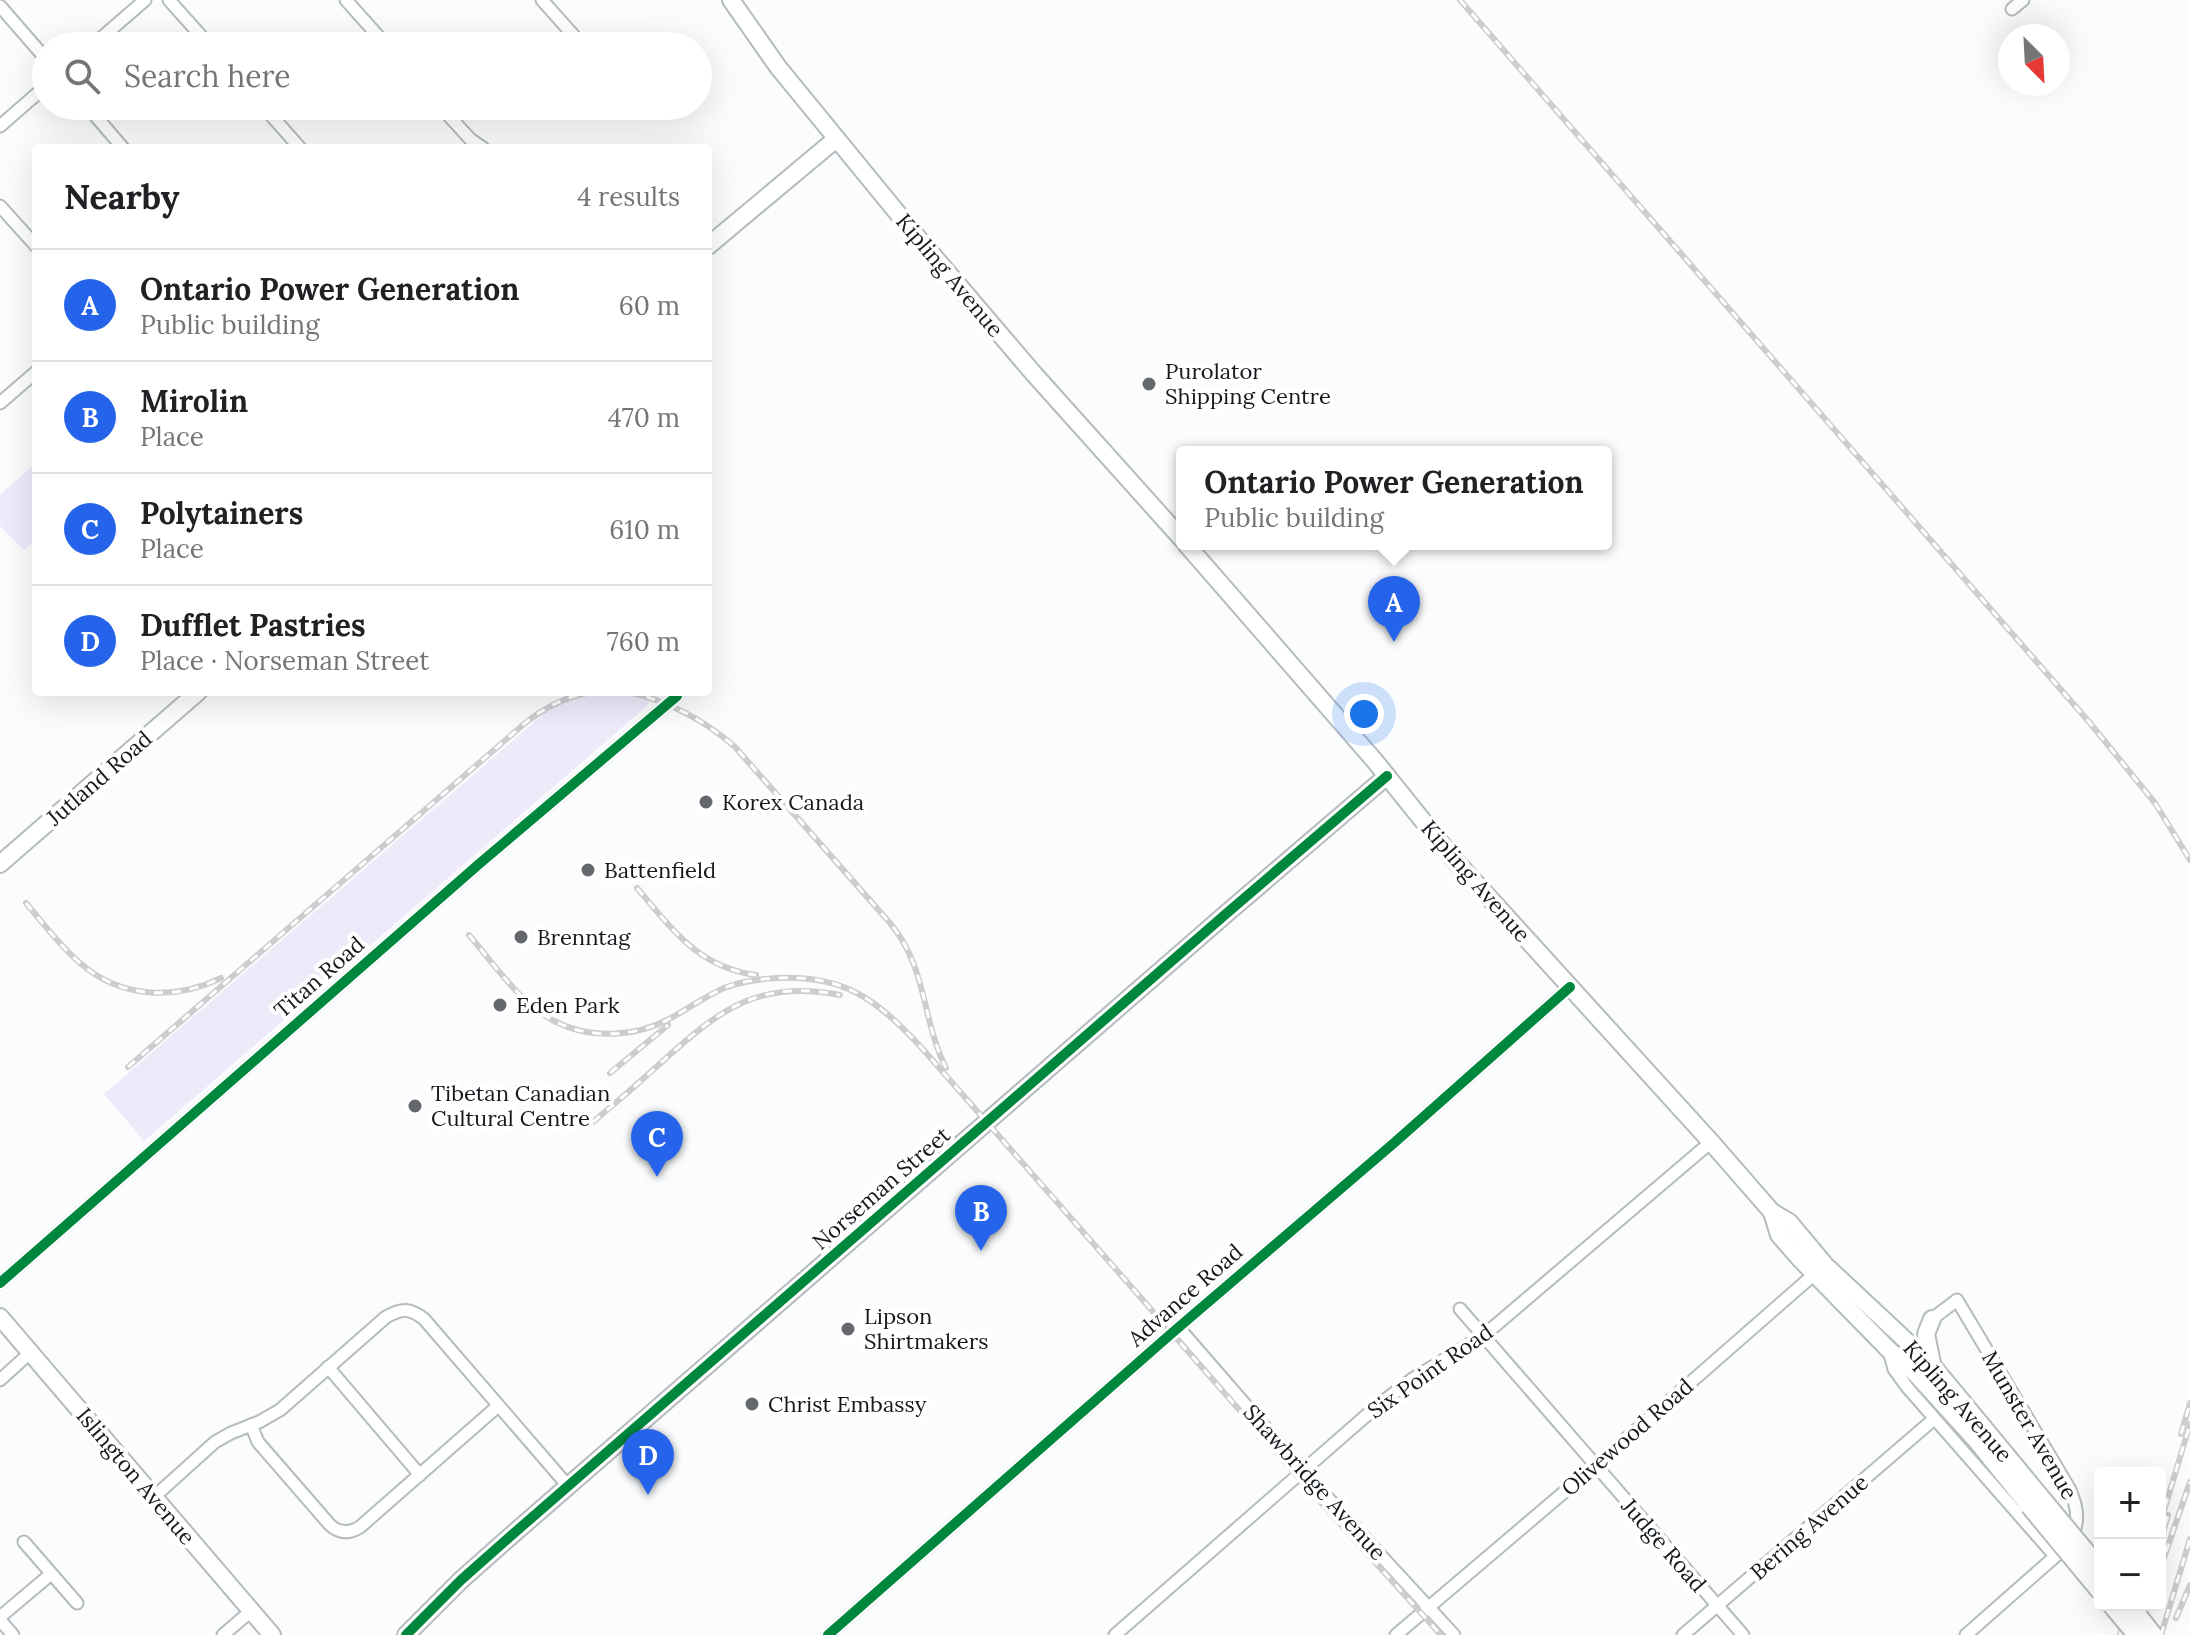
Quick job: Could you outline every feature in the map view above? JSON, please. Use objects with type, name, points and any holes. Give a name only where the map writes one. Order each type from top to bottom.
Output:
[{"type":"main road","name":"Kipling Avenue","points":[[733,1],[778,67],[836,139],[1034,374],[1176,532]]},
{"type":"main road","points":[[712,243],[836,139]]},
{"type":"main road","name":"Kipling Avenue","points":[[1191,550],[1387,776],[1452,857],[1772,1212],[1789,1222],[1819,1270],[1889,1350],[1916,1374],[2094,1562]]},
{"type":"main road","name":"Jutland Road","points":[[0,864],[193,696]]},
{"type":"main road","name":"Norseman Street","points":[[406,1635],[461,1580],[568,1486],[1387,776]]},
{"type":"main road","name":"Kipling Avenue","points":[[1819,1270],[1932,1365],[2094,1584]]},
{"type":"main road","name":"Islington Avenue","points":[[0,1317],[272,1635]]},
{"type":"main road","points":[[1890,1327],[1910,1327],[1932,1319]]},
{"type":"main road","points":[[1932,1319],[1926,1334],[1932,1365]]},
{"type":"main road","points":[[2116,1611],[2136,1635]]},
{"type":"main road","points":[[2135,1611],[2154,1635]]},
{"type":"street","points":[[108,32],[145,0]]},
{"type":"street","points":[[169,0],[198,32]]},
{"type":"street","points":[[346,0],[375,32]]},
{"type":"street","points":[[542,0],[571,32]]},
{"type":"street","points":[[2012,9],[2023,0]]},
{"type":"street","points":[[0,6],[32,43]]},
{"type":"street","points":[[0,126],[32,98]]},
{"type":"street","points":[[99,120],[120,144]]},
{"type":"street","points":[[275,120],[296,144]]},
{"type":"street","points":[[453,120],[477,144]]},
{"type":"street","points":[[0,206],[32,242]]},
{"type":"street","points":[[1,402],[32,375]]},
{"type":"street","name":"Titan Road","points":[[0,1283],[479,864],[677,696]]},
{"type":"street","name":"Advance Road","points":[[828,1635],[1570,987]]},
{"type":"street","name":"Six Point Road","points":[[1115,1635],[1376,1407],[1411,1380],[1483,1336],[1711,1142]]},
{"type":"street","name":"Olivewood Road","points":[[1396,1635],[1819,1270]]},
{"type":"street","name":"Munster Avenue","points":[[1932,1319],[1957,1300],[2069,1488],[2077,1510],[2077,1525],[2067,1546],[1966,1635]]},
{"type":"street","points":[[154,1497],[215,1442],[280,1410],[386,1317],[408,1309],[424,1319],[568,1486]]},
{"type":"street","name":"Judge Road","points":[[1460,1309],[1743,1635]]},
{"type":"street","name":"Shawbridge Avenue","points":[[1178,1327],[1303,1471],[1454,1635]]},
{"type":"street","name":"Kipling Avenue","points":[[1889,1350],[1894,1369],[1907,1387],[2055,1556]]},
{"type":"street","points":[[0,1380],[31,1352]]},
{"type":"street","points":[[328,1367],[420,1475]]},
{"type":"street","points":[[251,1425],[258,1442],[330,1525],[338,1531],[348,1532],[360,1527],[498,1406]]},
{"type":"street","name":"Bering Avenue","points":[[1683,1635],[1934,1419]]},
{"type":"street","points":[[24,1542],[77,1603]]},
{"type":"street","points":[[13,1635],[0,1619],[51,1574]]},
{"type":"street","points":[[223,1635],[251,1611]]},
{"type":"shaded area","points":[[32,467],[32,543],[24,550],[0,526],[0,495]]},
{"type":"shaded area","points":[[564,696],[651,696],[647,706],[144,1141],[104,1094]]},
{"type":"railway","points":[[1460,0],[2090,723],[2155,803],[2190,860]]},
{"type":"railway","points":[[128,1067],[524,724],[556,704],[577,696]]},
{"type":"railway","points":[[642,696],[686,713],[735,747],[890,923],[902,940],[918,976],[932,1031],[946,1068]]},
{"type":"railway","points":[[637,888],[675,932],[702,955],[736,971],[756,975]]},
{"type":"railway","points":[[26,903],[80,963],[112,983],[130,989],[166,993],[221,978]]},
{"type":"railway","points":[[469,935],[530,1004],[554,1021],[583,1031],[613,1034],[643,1029],[671,1018],[724,988],[764,979],[822,981],[857,993],[873,1003],[920,1046],[1441,1635]]},
{"type":"railway","points":[[593,1122],[703,1026],[743,1002],[787,991],[840,995]]},
{"type":"railway","points":[[610,1073],[668,1025]]},
{"type":"railway","points":[[2181,1434],[2190,1403]]},
{"type":"railway","points":[[2166,1504],[2190,1424]]},
{"type":"railway","points":[[2166,1552],[2190,1482]]},
{"type":"railway","points":[[2161,1539],[2168,1515]]},
{"type":"railway","points":[[2161,1635],[2190,1539]]},
{"type":"railway","points":[[2176,1618],[2190,1585]]},
{"type":"railway","points":[[2120,1635],[2127,1611]]},
{"type":"railway","points":[[2138,1635],[2146,1611]]},
{"type":"cycle path","points":[[0,1283],[479,864],[677,696]]},
{"type":"cycle path","points":[[406,1635],[513,1534],[1387,776]]},
{"type":"cycle path","points":[[828,1635],[1570,987]]},
{"type":"place","name":"Purolator Shipping Centre","points":[[1149,384]]},
{"type":"place","name":"Ontario Power Generation","points":[[1394,642]]},
{"type":"place","name":"Korex Canada","points":[[706,802]]},
{"type":"place","name":"Battenfield","points":[[588,870]]},
{"type":"place","name":"Brenntag","points":[[521,937]]},
{"type":"place","name":"Eden Park","points":[[500,1005]]},
{"type":"place","name":"Tibetan Canadian Cultural Centre","points":[[415,1106]]},
{"type":"place","name":"Polytainers","points":[[657,1177]]},
{"type":"place","name":"Mirolin","points":[[981,1251]]},
{"type":"place","name":"Lipson Shirtmakers","points":[[848,1329]]},
{"type":"place","name":"Christ Embassy","points":[[752,1404]]},
{"type":"place","name":"Dufflet Pastries","points":[[648,1495]]}]
